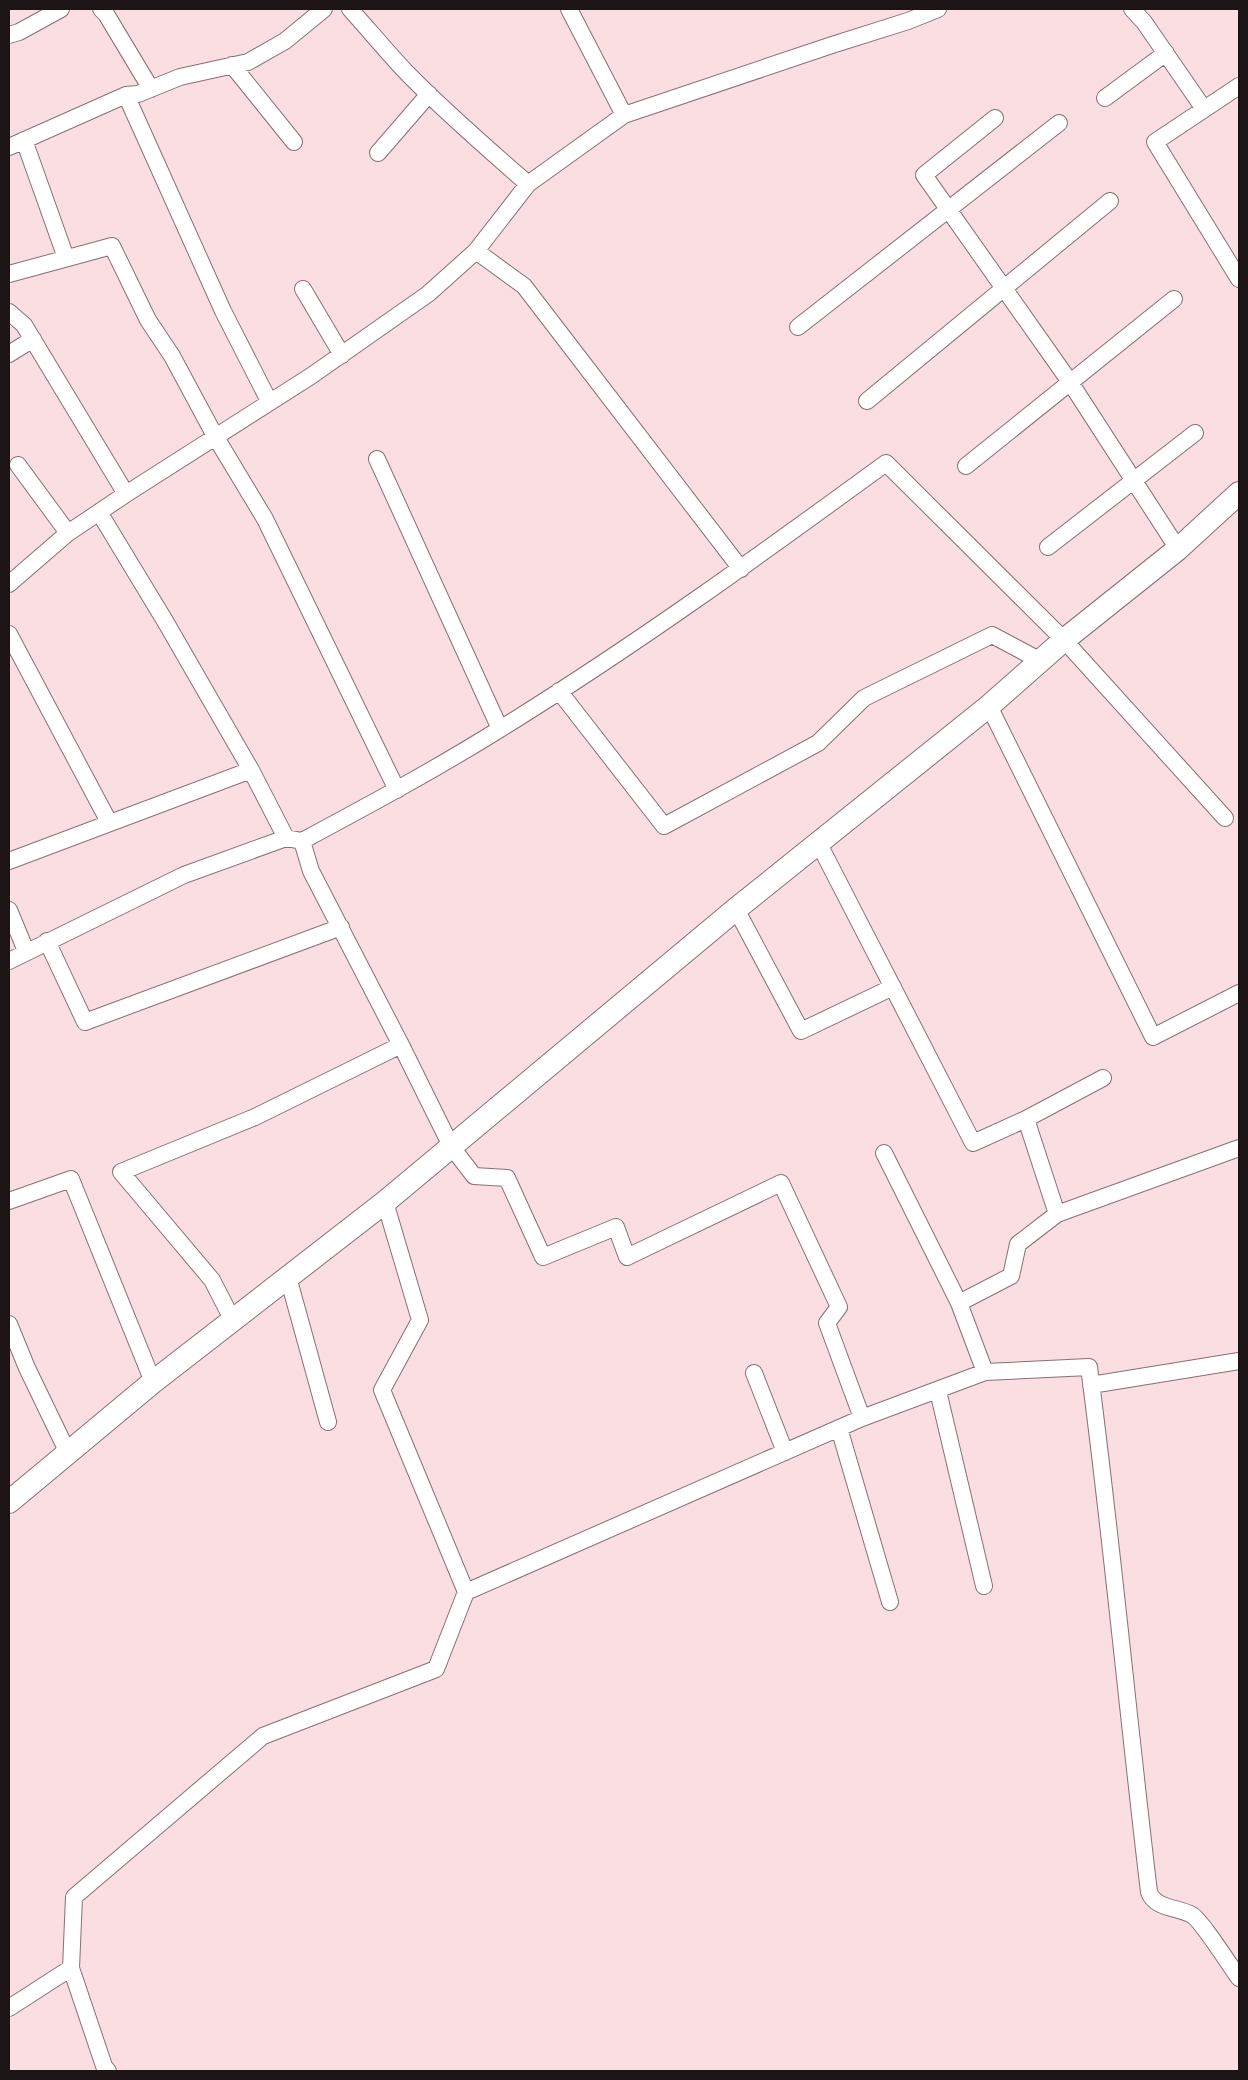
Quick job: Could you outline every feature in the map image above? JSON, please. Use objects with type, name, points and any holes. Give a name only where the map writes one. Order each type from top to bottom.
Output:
[{"type":"street","points":[[10,33],[61,9]]},
{"type":"street","points":[[101,9],[106,14],[151,89]]},
{"type":"street","points":[[9,146],[126,95],[138,94],[180,77],[248,62],[285,41],[324,9]]},
{"type":"street","points":[[350,9],[406,72],[468,132],[528,184]]},
{"type":"street","points":[[569,9],[624,115]]},
{"type":"street","points":[[9,584],[68,533],[269,401],[311,376],[428,294],[476,250],[528,184],[624,115],[832,45],[908,22],[938,9]]},
{"type":"street","points":[[1132,9],[1144,22],[1204,109]]},
{"type":"street","points":[[1105,98],[1166,53]]},
{"type":"street","points":[[232,65],[294,142]]},
{"type":"street","points":[[1239,86],[1155,142],[1239,279]]},
{"type":"street","points":[[378,153],[429,94]]},
{"type":"street","points":[[126,95],[223,311],[269,401]]},
{"type":"street","points":[[995,118],[924,175],[1070,382],[1178,549]]},
{"type":"street","points":[[798,327],[1059,123]]},
{"type":"street","points":[[24,140],[66,258]]},
{"type":"street","points":[[866,402],[1110,201]]},
{"type":"street","points":[[9,274],[112,246],[148,320],[172,356],[215,436],[265,519],[397,790]]},
{"type":"street","points":[[476,250],[524,286],[741,569]]},
{"type":"street","points":[[303,290],[342,355]]},
{"type":"street","points":[[966,466],[1174,299]]},
{"type":"street","points":[[9,312],[24,325],[126,494]]},
{"type":"street","points":[[9,354],[32,339]]},
{"type":"street","points":[[1048,547],[1195,433]]},
{"type":"street","points":[[377,459],[500,729]]},
{"type":"street","points":[[9,960],[184,875],[294,839],[397,790],[500,729],[559,691],[741,569],[886,463],[1064,640],[1225,818]]},
{"type":"street","points":[[18,465],[68,533]]},
{"type":"street","points":[[9,1502],[153,1382],[385,1202],[736,909],[989,706],[1064,640],[1178,549],[1239,493]]},
{"type":"street","points":[[99,512],[165,621],[251,770],[294,839],[342,927],[451,1146],[474,1176],[507,1178],[542,1256],[616,1227],[627,1257],[781,1183],[839,1307],[827,1323],[862,1418]]},
{"type":"street","points":[[9,634],[109,822]]},
{"type":"street","points":[[559,691],[664,826],[818,743],[864,698],[992,635],[1041,661]]},
{"type":"street","points":[[989,706],[1153,1037],[1239,993]]},
{"type":"street","points":[[9,861],[251,770]]},
{"type":"street","points":[[819,844],[973,1143],[1026,1119],[1104,1078]]},
{"type":"street","points":[[736,909],[801,1031],[893,987]]},
{"type":"street","points":[[9,910],[26,951]]},
{"type":"street","points":[[47,941],[85,1022],[342,927]]},
{"type":"street","points":[[232,1319],[212,1280],[121,1172],[255,1117],[401,1045]]},
{"type":"street","points":[[1026,1119],[1057,1214]]},
{"type":"street","points":[[959,1303],[1011,1276],[1018,1244],[1057,1214],[1239,1148]]},
{"type":"street","points":[[884,1153],[959,1303],[985,1372]]},
{"type":"street","points":[[9,1201],[71,1178],[153,1382]]},
{"type":"street","points":[[108,2071],[72,1968],[74,1897],[263,1736],[436,1669],[466,1592],[382,1390],[420,1320],[385,1202]]},
{"type":"street","points":[[288,1277],[328,1422]]},
{"type":"street","points":[[9,1324],[27,1368],[68,1452]]},
{"type":"street","points":[[1091,1385],[1239,1361]]},
{"type":"street","points":[[466,1592],[862,1418],[938,1392],[985,1372],[1089,1367],[1106,1490],[1131,1745],[1149,1892],[1156,1902],[1193,1916],[1239,1978]]},
{"type":"street","points":[[754,1373],[785,1452]]},
{"type":"street","points":[[938,1392],[984,1586]]},
{"type":"street","points":[[840,1428],[890,1602]]},
{"type":"street","points":[[9,2008],[72,1968]]}]
